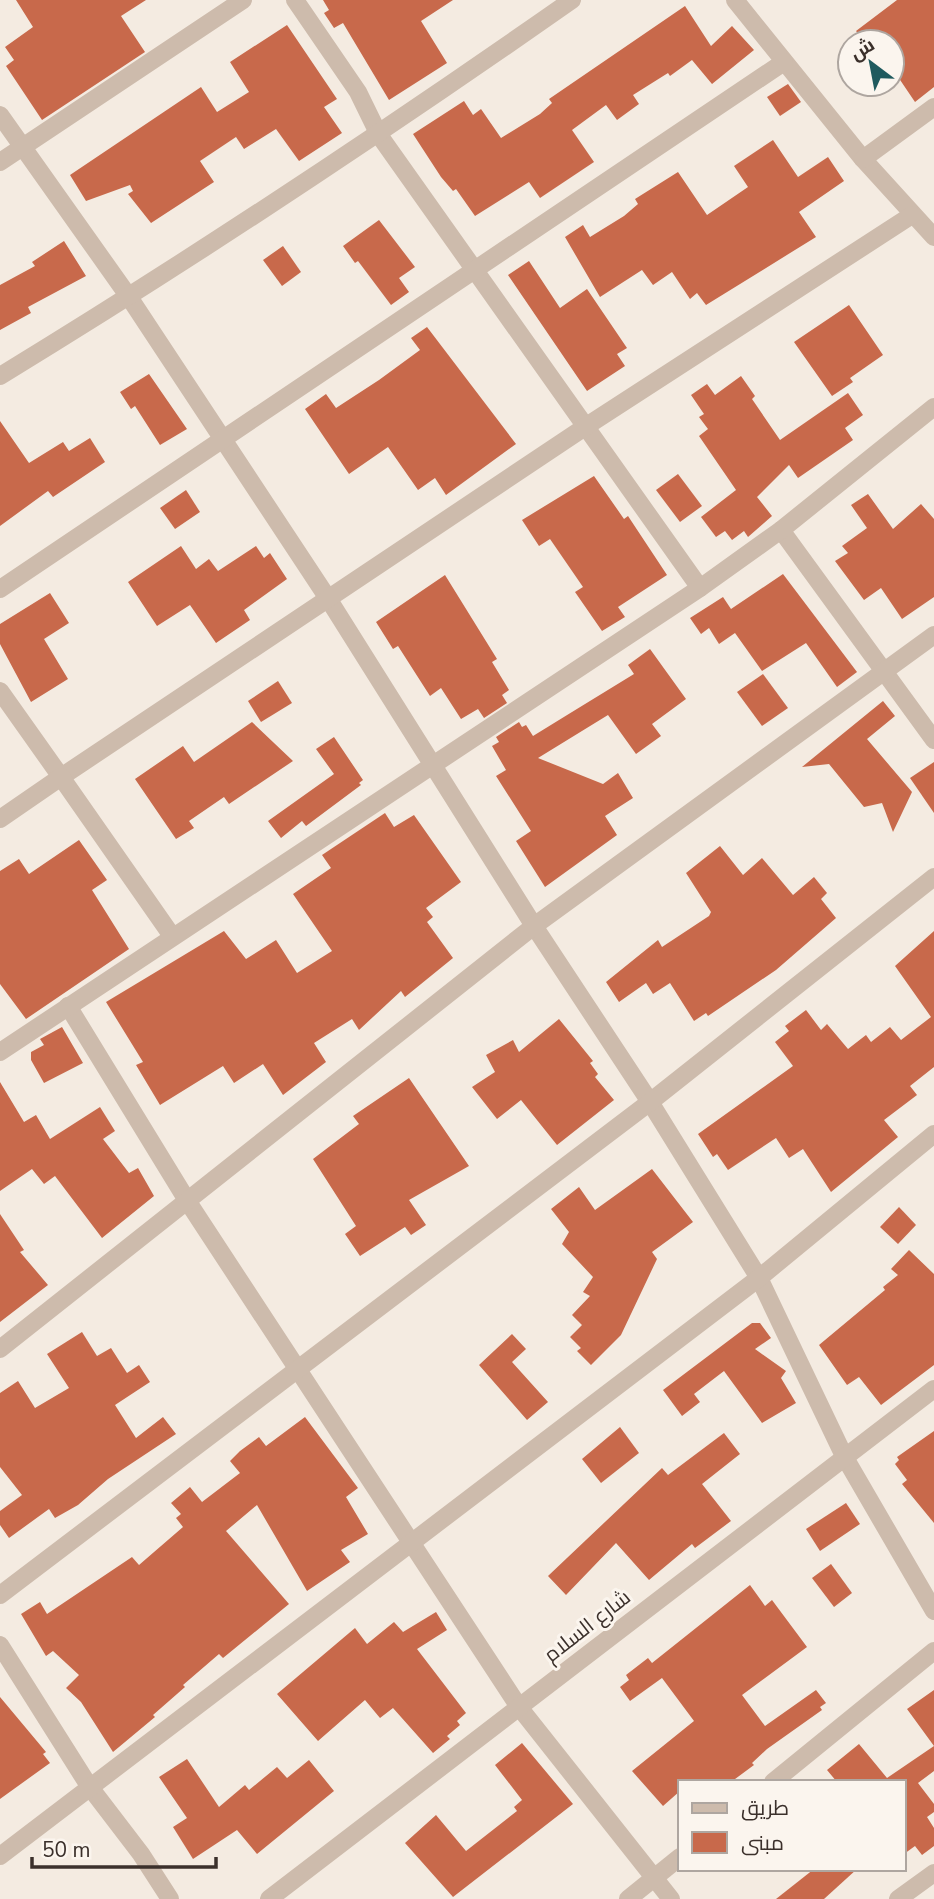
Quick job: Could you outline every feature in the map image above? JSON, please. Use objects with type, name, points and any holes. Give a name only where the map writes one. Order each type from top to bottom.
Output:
[{"type":"street","points":[[0,162],[243,0]]},
{"type":"street","points":[[295,0],[358,92],[379,135],[700,588]]},
{"type":"street","points":[[0,376],[130,297],[379,135],[572,0]]},
{"type":"street","points":[[736,0],[863,159],[934,237]]},
{"type":"street","points":[[0,589],[784,62]]},
{"type":"street","points":[[863,159],[934,107]]},
{"type":"street","points":[[0,115],[130,297],[329,600],[534,926],[650,1102],[759,1278],[844,1457],[934,1611]]},
{"type":"street","points":[[0,818],[584,427],[912,215]]},
{"type":"street","points":[[0,1052],[700,588],[781,530],[934,407]]},
{"type":"street","points":[[781,530],[934,740]]},
{"type":"street","points":[[0,1349],[534,926],[934,635]]},
{"type":"street","points":[[0,691],[172,936]]},
{"type":"street","points":[[0,1595],[650,1102],[934,877]]},
{"type":"street","points":[[68,1006],[188,1202],[519,1707],[671,1899]]},
{"type":"street","points":[[0,1856],[759,1278],[934,1134]]},
{"type":"street","name":"شارع السلام","points":[[269,1899],[934,1389]]},
{"type":"street","points":[[0,1645],[89,1786],[141,1854],[170,1899]]},
{"type":"street","points":[[776,1780],[934,1651]]},
{"type":"street","points":[[628,1899],[678,1859]]},
{"type":"street","points":[[898,1899],[934,1872]]},
{"type":"building","points":[[16,0],[146,0],[121,16],[145,52],[42,120],[6,66],[14,60],[5,47],[33,27]]},
{"type":"building","points":[[323,0],[453,0],[421,21],[447,63],[389,100],[343,23],[334,28],[324,13],[329,10]]},
{"type":"building","points":[[897,0],[934,0],[934,87],[915,102],[906,89],[906,28],[860,28]]},
{"type":"building","points":[[685,6],[711,46],[732,26],[754,50],[712,84],[692,60],[670,76],[668,73],[633,95],[639,104],[617,120],[606,105],[572,130],[594,162],[540,198],[529,182],[475,216],[456,189],[453,191],[441,177],[413,134],[464,101],[473,115],[481,109],[501,138],[540,114],[552,103],[549,99]]},
{"type":"building","points":[[287,25],[337,99],[324,107],[342,133],[299,161],[276,129],[244,149],[236,137],[200,161],[214,182],[151,223],[128,194],[133,191],[130,185],[86,201],[70,175],[201,87],[217,112],[249,92],[230,62]]},
{"type":"building","points":[[788,84],[801,102],[780,116],[767,97]]},
{"type":"building","points":[[773,140],[798,177],[828,157],[844,181],[799,212],[816,237],[706,305],[697,293],[690,299],[672,272],[653,285],[642,270],[600,297],[565,237],[583,225],[590,237],[624,216],[638,204],[635,199],[678,172],[707,215],[748,187],[734,166]]},
{"type":"building","points":[[379,220],[415,267],[399,278],[409,292],[391,305],[358,261],[355,263],[343,246]]},
{"type":"building","points":[[64,241],[86,276],[28,307],[31,313],[0,330],[0,285],[35,266],[32,262]]},
{"type":"building","points":[[283,246],[301,272],[282,286],[263,260]]},
{"type":"building","points":[[529,261],[560,308],[587,289],[627,348],[617,354],[625,366],[587,391],[508,275]]},
{"type":"building","points":[[849,305],[883,355],[850,378],[853,382],[832,396],[794,342]]},
{"type":"building","points":[[427,327],[516,444],[446,495],[435,478],[418,490],[388,447],[349,474],[305,409],[326,394],[336,408],[379,380],[420,350],[411,338]]},
{"type":"building","points":[[149,374],[187,429],[160,445],[135,406],[131,409],[120,392]]},
{"type":"building","points":[[741,376],[755,396],[752,399],[780,440],[848,393],[863,415],[845,428],[853,440],[798,478],[789,465],[757,497],[772,516],[748,537],[744,531],[732,540],[725,531],[716,537],[701,517],[736,490],[699,436],[708,429],[699,417],[704,414],[691,395],[707,384],[715,395]]},
{"type":"building","points":[[0,421],[29,463],[63,442],[69,451],[90,438],[105,462],[53,497],[48,491],[0,526]]},
{"type":"building","points":[[678,474],[702,506],[680,522],[656,490]]},
{"type":"building","points":[[594,476],[624,519],[628,516],[667,575],[618,607],[625,617],[602,631],[575,592],[583,587],[550,539],[539,546],[522,520]]},
{"type":"building","points":[[186,490],[200,512],[175,529],[160,508]]},
{"type":"building","points":[[868,494],[893,529],[921,504],[934,519],[934,597],[902,619],[881,588],[864,600],[835,561],[848,553],[842,546],[867,528],[851,505]]},
{"type":"building","points":[[181,546],[196,569],[209,559],[218,571],[256,546],[264,558],[270,553],[287,579],[244,610],[250,620],[216,643],[190,605],[157,626],[128,582]]},
{"type":"building","points":[[783,574],[857,672],[837,687],[806,643],[762,671],[735,633],[719,644],[709,628],[701,634],[690,618],[723,597],[731,609]]},
{"type":"building","points":[[445,575],[497,659],[492,662],[509,690],[502,695],[507,703],[484,718],[478,709],[461,719],[441,688],[430,696],[398,646],[393,649],[376,622]]},
{"type":"building","points":[[50,593],[69,623],[44,639],[68,679],[31,702],[0,644],[0,624]]},
{"type":"building","points":[[650,649],[686,699],[652,724],[661,736],[636,754],[608,715],[538,758],[603,784],[618,773],[633,798],[605,816],[617,835],[545,887],[516,841],[531,831],[496,776],[506,770],[492,746],[499,742],[496,737],[519,722],[522,727],[526,725],[533,736],[634,674],[628,665]]},
{"type":"building","points":[[763,674],[788,708],[762,726],[737,692]]},
{"type":"building","points":[[278,681],[292,703],[261,722],[248,701]]},
{"type":"building","points":[[883,701],[895,716],[867,739],[912,792],[893,832],[882,803],[864,807],[829,764],[802,767]]},
{"type":"building","points":[[252,722],[293,761],[229,804],[224,797],[189,821],[194,828],[176,839],[135,779],[183,746],[194,762]]},
{"type":"building","points":[[334,737],[363,780],[359,783],[361,785],[306,826],[302,821],[281,838],[268,821],[334,774],[316,749]]},
{"type":"building","points":[[934,762],[934,813],[910,778]]},
{"type":"building","points":[[385,813],[394,827],[414,815],[461,882],[426,908],[433,917],[427,922],[453,958],[405,997],[401,991],[359,1030],[352,1019],[314,1043],[326,1062],[283,1095],[263,1064],[234,1083],[223,1066],[160,1105],[136,1065],[143,1062],[106,1002],[224,931],[246,959],[276,940],[297,973],[332,951],[293,894],[331,868],[322,855]]},
{"type":"building","points":[[79,840],[107,880],[92,890],[129,949],[26,1019],[0,984],[0,871],[19,859],[29,874]]},
{"type":"building","points":[[720,846],[743,875],[762,858],[793,895],[814,877],[827,893],[821,899],[836,918],[776,970],[708,1016],[706,1013],[694,1021],[670,983],[653,994],[646,983],[619,1002],[606,982],[658,940],[662,947],[709,916],[711,912],[686,873]]},
{"type":"building","points":[[934,931],[934,1067],[910,1086],[917,1095],[884,1120],[898,1137],[831,1192],[803,1149],[789,1158],[776,1138],[728,1170],[717,1154],[713,1157],[698,1134],[793,1066],[775,1042],[789,1031],[785,1026],[806,1010],[821,1030],[827,1024],[848,1049],[866,1035],[871,1042],[890,1027],[901,1040],[931,1017],[895,966]]},
{"type":"building","points":[[559,1019],[593,1061],[590,1063],[598,1074],[595,1077],[614,1100],[557,1145],[521,1100],[497,1119],[472,1087],[495,1072],[486,1055],[513,1040],[519,1052]]},
{"type":"building","points":[[62,1027],[83,1063],[44,1083],[31,1060],[31,1052],[44,1045],[40,1039]]},
{"type":"building","points":[[409,1078],[469,1166],[409,1200],[426,1225],[411,1235],[405,1227],[360,1256],[345,1234],[356,1226],[313,1159],[359,1124],[353,1116]]},
{"type":"building","points":[[0,1082],[24,1122],[36,1115],[50,1139],[100,1107],[115,1131],[103,1139],[129,1173],[138,1168],[154,1196],[102,1238],[55,1176],[44,1184],[32,1169],[0,1191]]},
{"type":"building","points":[[652,1169],[693,1222],[652,1252],[657,1259],[621,1335],[591,1365],[577,1351],[581,1348],[570,1337],[582,1325],[572,1315],[590,1296],[583,1292],[593,1277],[562,1244],[569,1232],[551,1209],[579,1187],[595,1210]]},
{"type":"building","points":[[899,1207],[916,1225],[898,1244],[880,1227]]},
{"type":"building","points":[[0,1214],[24,1250],[20,1252],[48,1285],[0,1322]]},
{"type":"building","points":[[909,1250],[934,1274],[934,1365],[881,1405],[859,1377],[847,1385],[819,1345],[885,1290],[883,1287],[898,1275],[891,1269]]},
{"type":"building","points":[[752,1323],[760,1323],[771,1338],[755,1349],[786,1371],[781,1378],[796,1403],[762,1423],[724,1371],[694,1394],[700,1402],[682,1416],[663,1390]]},
{"type":"building","points":[[82,1332],[97,1356],[111,1348],[127,1373],[139,1365],[150,1382],[115,1405],[136,1438],[163,1417],[176,1434],[108,1479],[78,1505],[55,1518],[49,1509],[9,1538],[0,1525],[0,1511],[22,1495],[0,1467],[0,1393],[18,1381],[35,1408],[69,1388],[47,1354]]},
{"type":"building","points":[[512,1334],[526,1349],[512,1362],[548,1402],[527,1420],[479,1365]]},
{"type":"building","points":[[305,1417],[358,1488],[346,1497],[368,1534],[341,1550],[350,1562],[307,1591],[257,1505],[226,1531],[289,1604],[223,1658],[219,1654],[183,1685],[185,1687],[153,1715],[155,1717],[113,1752],[81,1702],[66,1688],[79,1675],[53,1651],[46,1656],[21,1614],[40,1602],[47,1614],[132,1557],[139,1565],[183,1527],[176,1518],[181,1514],[171,1503],[190,1487],[202,1502],[240,1473],[230,1461],[240,1451],[259,1437],[266,1446]]},
{"type":"building","points":[[620,1427],[639,1453],[601,1483],[582,1459]]},
{"type":"building","points":[[934,1431],[934,1523],[902,1484],[907,1480],[895,1464],[899,1460],[897,1457]]},
{"type":"building","points":[[724,1433],[740,1454],[702,1484],[731,1521],[695,1548],[692,1544],[649,1580],[616,1543],[566,1595],[548,1576],[662,1468],[668,1475]]},
{"type":"building","points":[[846,1503],[860,1524],[820,1551],[806,1529]]},
{"type":"building","points":[[831,1564],[852,1593],[834,1607],[812,1578]]},
{"type":"building","points":[[750,1585],[765,1606],[772,1600],[807,1647],[742,1695],[765,1726],[816,1690],[826,1703],[820,1707],[822,1710],[767,1749],[752,1763],[754,1765],[734,1780],[678,1780],[678,1793],[663,1806],[632,1771],[694,1721],[662,1678],[630,1701],[620,1687],[629,1680],[626,1675],[648,1658],[652,1663]]},
{"type":"building","points":[[436,1612],[447,1630],[417,1649],[466,1713],[457,1721],[460,1725],[447,1736],[450,1739],[433,1753],[393,1708],[380,1718],[365,1700],[318,1741],[277,1694],[355,1628],[367,1644],[394,1622],[403,1632]]},
{"type":"building","points":[[934,1690],[934,1746],[907,1709]]},
{"type":"building","points":[[0,1697],[46,1752],[43,1754],[50,1763],[0,1799]]},
{"type":"building","points":[[522,1743],[573,1804],[453,1897],[405,1843],[436,1815],[466,1851],[517,1811],[514,1807],[522,1800],[495,1765]]},
{"type":"building","points":[[859,1744],[887,1778],[934,1746],[934,1771],[918,1783],[934,1804],[934,1812],[927,1817],[934,1828],[934,1846],[922,1855],[915,1846],[906,1853],[906,1780],[835,1780],[827,1770]]},
{"type":"building","points":[[187,1759],[219,1807],[245,1785],[249,1790],[277,1767],[287,1778],[309,1760],[334,1791],[257,1854],[237,1830],[193,1859],[173,1827],[187,1818],[159,1777]]},
{"type":"building","points":[[811,1871],[855,1871],[824,1899],[776,1899]]}]
